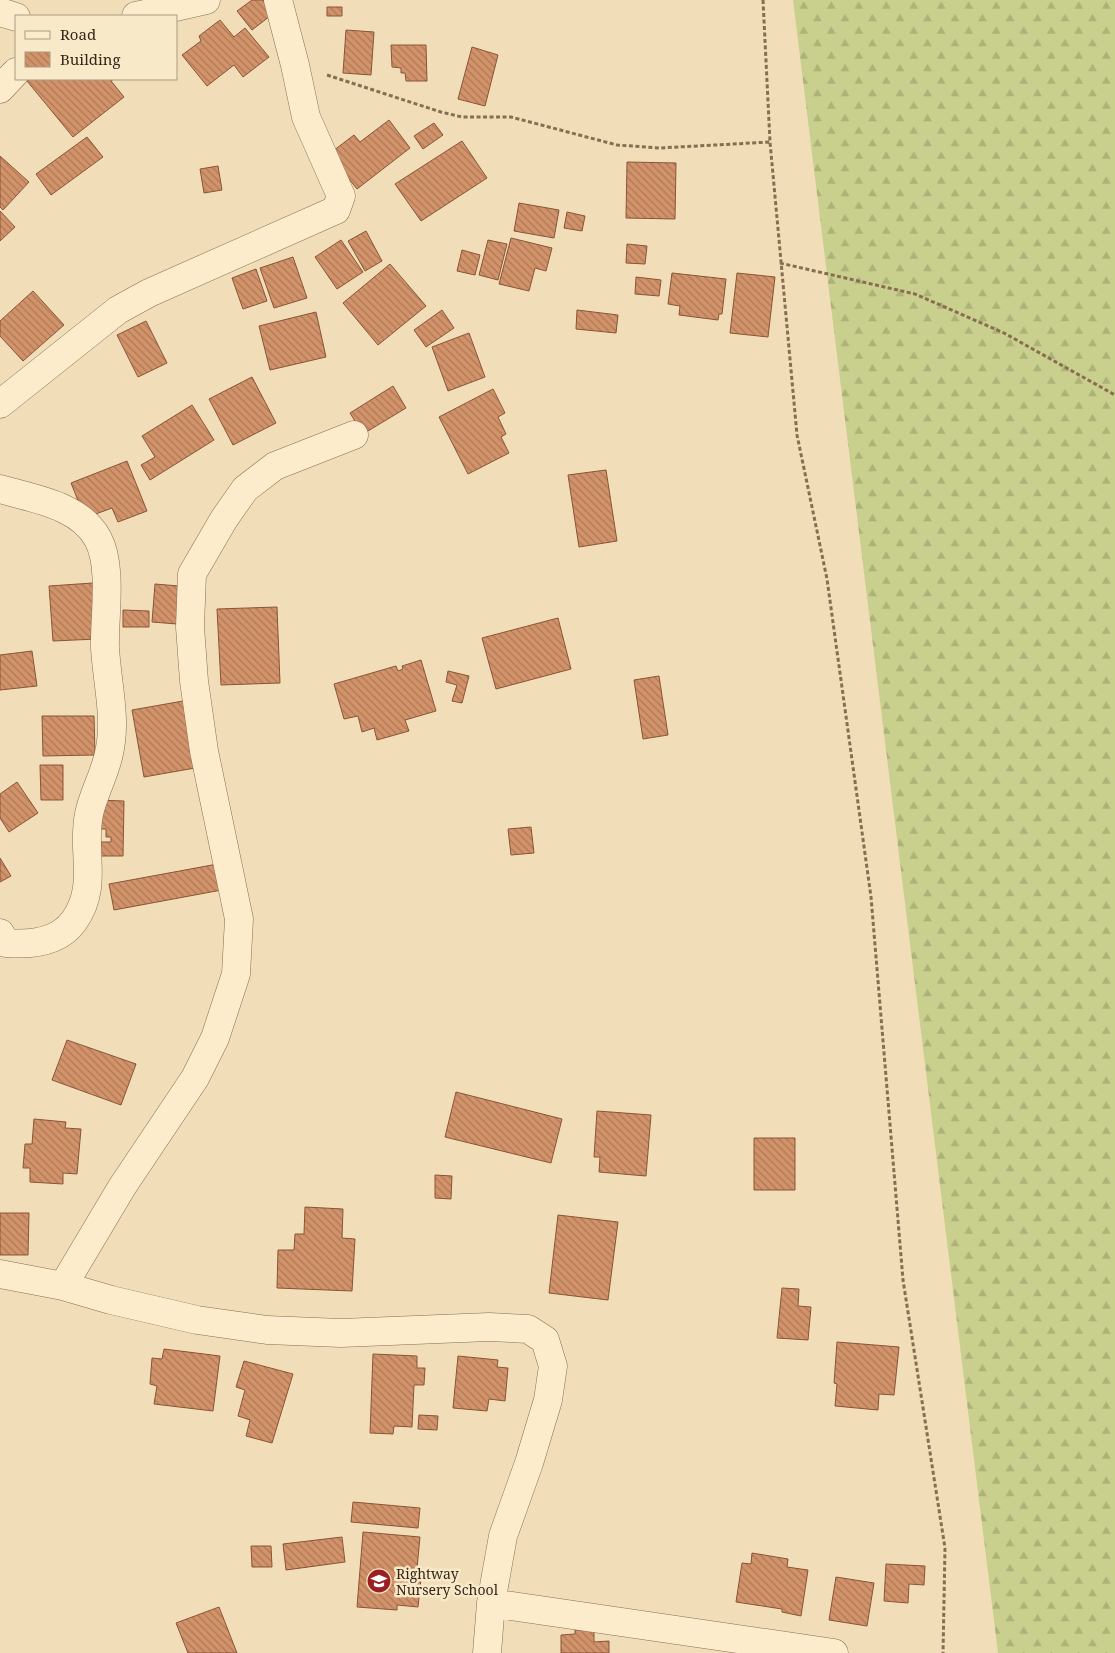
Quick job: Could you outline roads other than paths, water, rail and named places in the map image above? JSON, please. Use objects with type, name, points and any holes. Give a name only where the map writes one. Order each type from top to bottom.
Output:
[{"type":"street","points":[[28,15],[31,0]]},
{"type":"street","points":[[140,15],[206,0]]},
{"type":"street","points":[[0,404],[118,310],[149,293],[336,210],[341,196],[306,117],[296,65],[278,0]]},
{"type":"street","points":[[0,12],[15,17]]},
{"type":"street","points":[[0,89],[15,73]]},
{"type":"street","points":[[63,1286],[122,1187],[195,1078],[215,1038],[236,974],[239,919],[204,751],[194,681],[190,627],[192,574],[199,559],[245,489],[275,466],[354,435]]},
{"type":"street","points":[[0,489],[74,513],[98,540],[105,563],[105,648],[112,716],[110,752],[88,814],[88,894],[81,910],[68,929],[45,941],[6,942],[0,933]]},
{"type":"street","points":[[0,1274],[63,1286],[110,1300],[197,1320],[267,1330],[341,1333],[489,1327],[528,1328],[546,1340],[552,1366],[548,1400],[529,1463],[503,1536],[492,1603],[487,1653]]},
{"type":"street","points":[[492,1603],[834,1653]]},
{"type":"place","name":"Rightway Nursery School","points":[[379,1581]]}]
